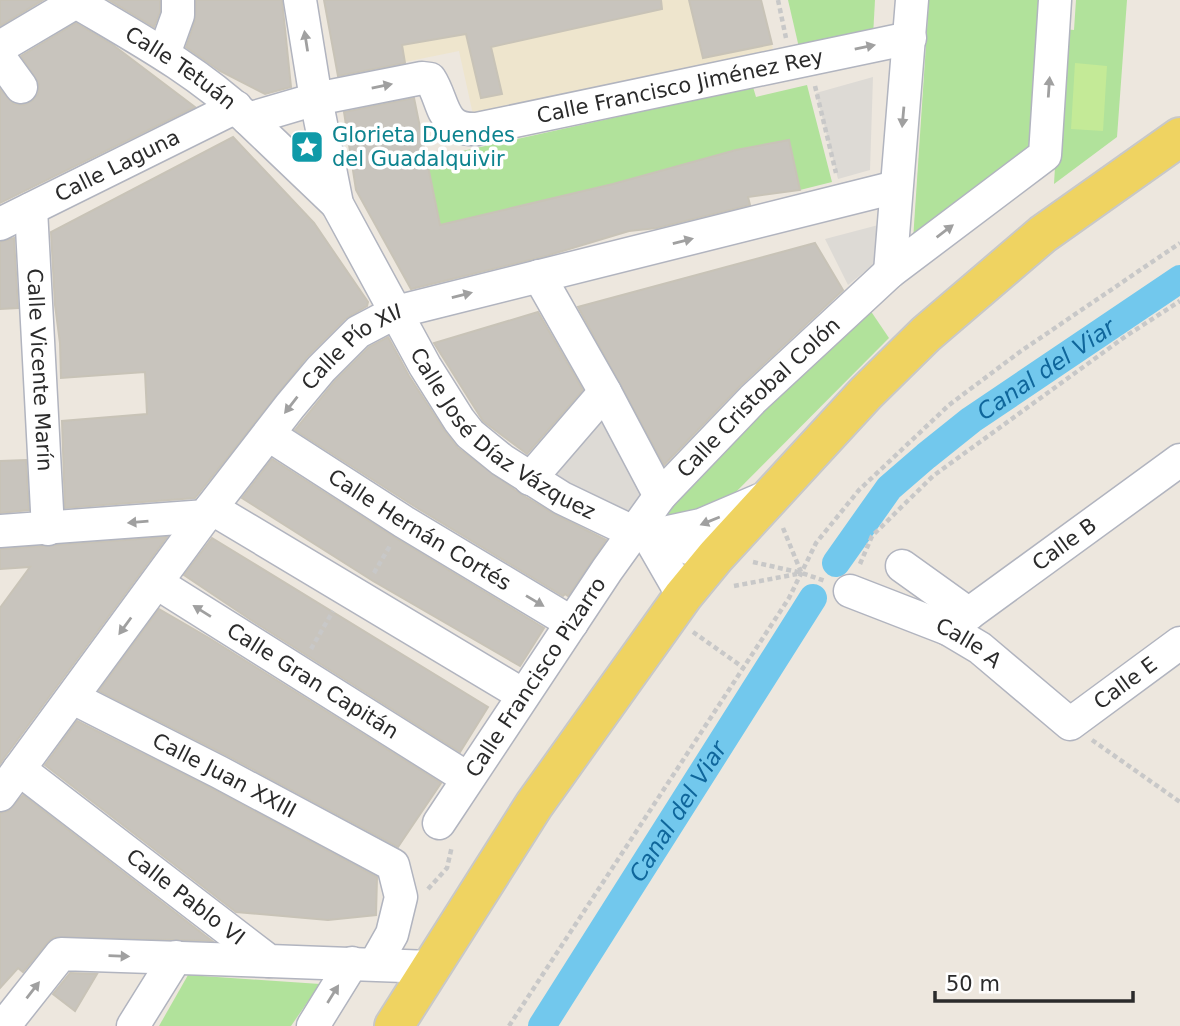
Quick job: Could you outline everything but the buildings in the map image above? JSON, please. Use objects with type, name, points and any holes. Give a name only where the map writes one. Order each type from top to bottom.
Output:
[{"type":"main road","points":[[394,1026],[534,805],[683,611],[716,556],[769,496],[926,334],[1043,234],[1180,137]]},
{"type":"main road","points":[[866,393],[1052,248],[1180,159]]},
{"type":"street","points":[[164,54],[178,15],[178,0]]},
{"type":"street","points":[[300,0],[337,204]]},
{"type":"street","points":[[890,272],[912,0]]},
{"type":"street","name":"Calle Cristobal Colón","points":[[641,534],[660,496],[753,399],[890,272],[1045,155],[1055,0]]},
{"type":"street","name":"Calle Tetuán","points":[[0,47],[76,2],[164,54],[242,113],[337,204]]},
{"type":"street","name":"Calle Francisco Jiménez Rey","points":[[316,99],[422,78],[430,79],[451,123],[459,128],[477,129],[910,38]]},
{"type":"street","points":[[0,58],[22,87]]},
{"type":"street","name":"Calle Laguna","points":[[0,224],[242,113],[316,99]]},
{"type":"street","name":"Calle Pío XII","points":[[0,795],[209,512],[321,369],[358,332],[396,312],[896,187]]},
{"type":"street","name":"Calle José Díaz Vázquez","points":[[337,204],[425,366],[470,434],[502,460],[562,498],[641,534],[716,556]]},
{"type":"street","name":"Calle Vicente Marín","points":[[31,209],[48,529]]},
{"type":"street","points":[[539,276],[660,496]]},
{"type":"street","points":[[530,479],[605,392]]},
{"type":"street","name":"Calle Hernán Cortés","points":[[269,435],[404,522],[572,623]]},
{"type":"street","name":"Calle B","points":[[958,621],[1180,460]]},
{"type":"street","points":[[683,611],[641,534],[701,526],[769,496]]},
{"type":"street","points":[[0,531],[48,529],[209,512],[353,593],[523,695]]},
{"type":"street","name":"Calle Francisco Pizarro","points":[[439,823],[572,623],[641,534]]},
{"type":"street","name":"Calle A","points":[[902,566],[958,621],[980,648],[1070,724]]},
{"type":"street","name":"Calle Gran Capitán","points":[[157,583],[467,778]]},
{"type":"street","name":"Calle A","points":[[850,590],[958,621]]},
{"type":"street","name":"Calle E","points":[[1070,724],[1180,643]]},
{"type":"street","name":"Calle Juan XXIII","points":[[73,698],[393,865],[401,897]]},
{"type":"street","name":"Calle Pablo VI","points":[[19,769],[269,961]]},
{"type":"street","points":[[313,1026],[364,963],[392,934],[401,897]]},
{"type":"street","points":[[4,1026],[61,954],[431,967]]},
{"type":"street","points":[[133,1026],[176,957]]},
{"type":"path","points":[[778,0],[800,61],[843,201]]},
{"type":"path","points":[[509,1026],[789,598],[816,543],[859,490],[949,405],[1021,351],[1180,243]]},
{"type":"path","points":[[850,590],[872,536],[933,476],[1126,336],[1180,301]]},
{"type":"path","points":[[769,496],[802,573]]},
{"type":"path","points":[[298,671],[404,522]]},
{"type":"path","points":[[716,556],[802,573]]},
{"type":"path","points":[[744,668],[683,611],[802,573]]},
{"type":"path","points":[[1070,724],[1180,802]]},
{"type":"path","points":[[401,897],[423,893],[447,868],[453,838],[439,823]]},
{"type":"shaded area","points":[[392,0],[761,0],[774,53],[474,119],[459,51],[405,62]]},
{"type":"shaded area","points":[[873,77],[870,170],[838,179],[816,93]]},
{"type":"shaded area","points":[[886,223],[884,256],[848,285],[825,239]]},
{"type":"shaded area","points":[[605,392],[660,496],[633,532],[530,479]]},
{"type":"green space","points":[[788,0],[875,0],[873,36],[800,52]]},
{"type":"green space","points":[[929,0],[1042,0],[1033,146],[913,240]]},
{"type":"green space","points":[[1076,0],[1127,0],[1117,137],[1054,184],[1063,29],[1074,30]]},
{"type":"green space","points":[[1075,63],[1107,66],[1103,131],[1071,129]]},
{"type":"green space","points":[[807,85],[832,182],[800,190],[789,140],[736,150],[613,184],[440,225],[426,159],[753,87],[756,97]]},
{"type":"green space","points":[[868,307],[889,338],[717,511],[674,523],[654,514]]},
{"type":"green space","points":[[188,975],[320,984],[291,1026],[159,1026]]},
{"type":"waterway","name":"Canal del Viar","points":[[836,563],[889,488],[926,456],[971,420],[1180,279]]},
{"type":"waterway","name":"Canal del Viar","points":[[542,1026],[813,598]]},
{"type":"place","name":"Glorieta Duendes del Guadalquivir","points":[[307,147]]}]
